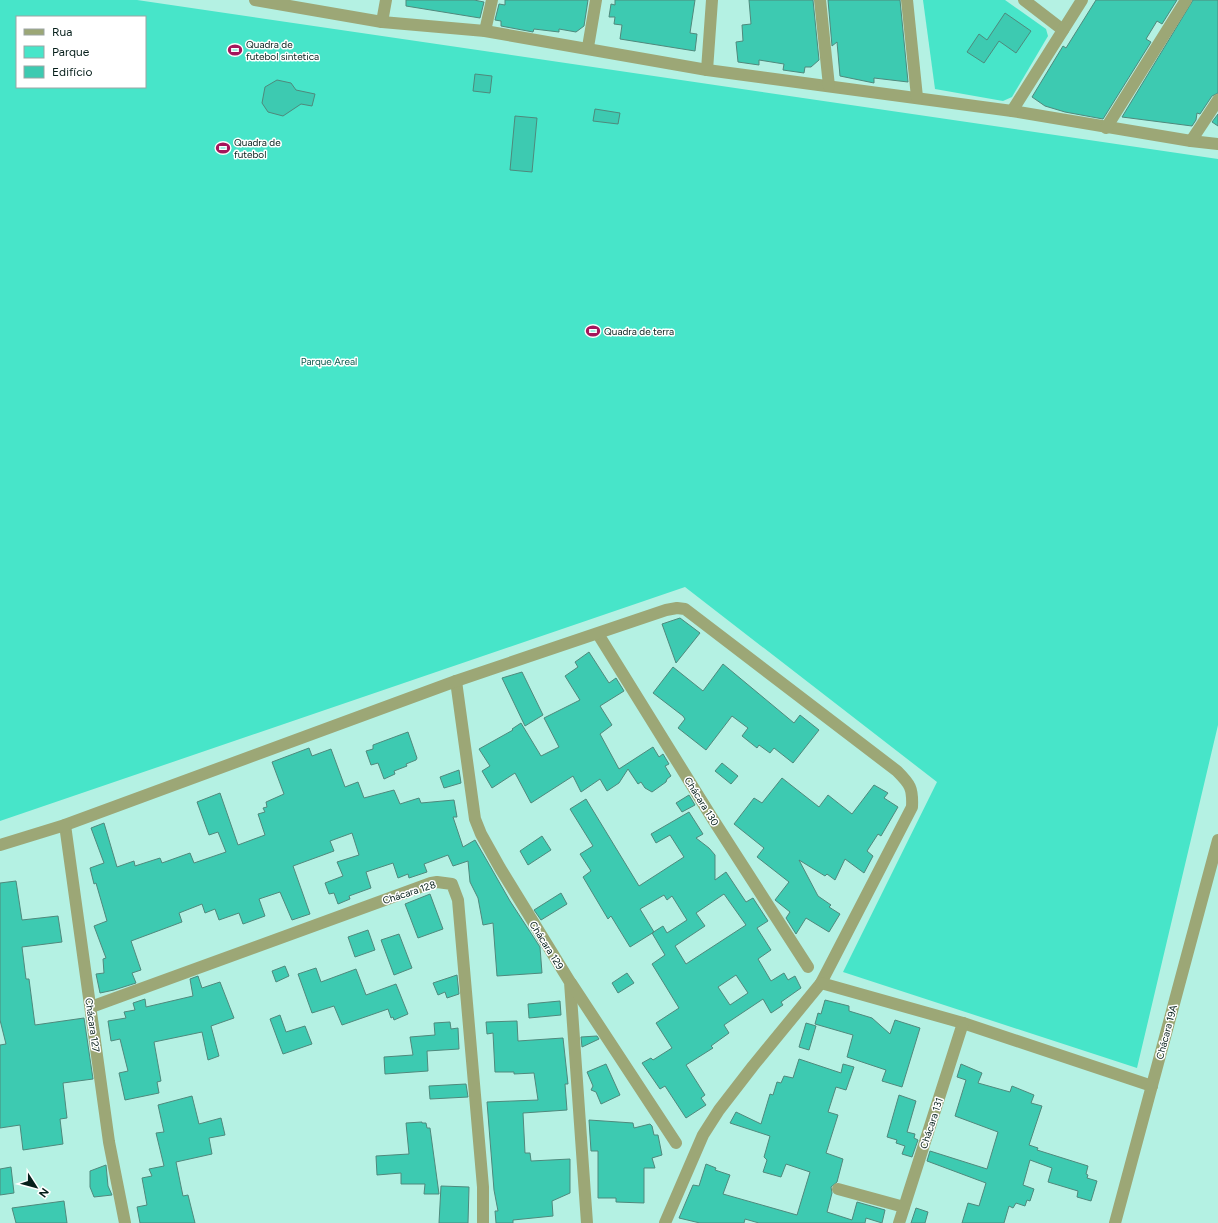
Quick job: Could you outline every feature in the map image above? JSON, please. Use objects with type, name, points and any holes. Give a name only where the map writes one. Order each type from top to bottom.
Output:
[{"type":"street","points":[[255,0],[283,2],[382,22],[485,31],[588,47],[708,70],[917,97],[1012,111],[1106,128],[1218,144]]},
{"type":"street","points":[[382,22],[386,0]]},
{"type":"street","points":[[485,31],[492,0]]},
{"type":"street","points":[[588,47],[596,0]]},
{"type":"street","points":[[708,70],[712,0]]},
{"type":"street","points":[[820,0],[829,86]]},
{"type":"street","points":[[907,0],[917,97]]},
{"type":"street","points":[[1024,0],[1063,30]]},
{"type":"street","points":[[1012,111],[1034,68],[1063,30],[1082,0]]},
{"type":"street","points":[[1106,128],[1186,0]]},
{"type":"street","points":[[1191,141],[1218,100]]},
{"type":"street","points":[[0,845],[66,826],[456,681],[666,610],[678,608],[685,609],[897,770],[909,783],[913,794],[912,807],[821,983],[764,1051],[719,1110],[703,1136],[666,1223]]},
{"type":"street","name":"Chácara 130","points":[[598,634],[714,821],[808,967]]},
{"type":"street","name":"Chácara 129","points":[[456,681],[475,819],[481,834],[500,868],[570,982],[587,1223]]},
{"type":"street","name":"Chácara 127","points":[[66,826],[109,1142],[125,1223]]},
{"type":"street","name":"Chácara 19A","points":[[1115,1223],[1218,840]]},
{"type":"street","name":"Chácara 128","points":[[91,1007],[431,883],[437,882],[452,884],[458,900],[483,1187],[483,1223]]},
{"type":"street","points":[[570,982],[676,1143]]},
{"type":"street","points":[[821,983],[963,1023],[1152,1086]]},
{"type":"street","name":"Chácara 131","points":[[899,1223],[963,1023]]},
{"type":"street","points":[[838,1189],[904,1207]]},
{"type":"green space","name":"Parque Areal","points":[[0,0],[137,0],[1218,159],[1218,725],[1137,1068],[843,972],[937,782],[685,587],[0,821]]},
{"type":"green space","points":[[923,0],[1005,0],[1046,29],[1048,36],[1012,97],[1003,101],[935,89]]},
{"type":"building","points":[[406,0],[474,0],[484,2],[480,18],[406,6]]},
{"type":"building","points":[[505,0],[588,0],[584,26],[576,32],[559,29],[559,32],[534,29],[533,32],[501,26],[501,21],[495,20],[499,4],[505,5]]},
{"type":"building","points":[[615,0],[695,0],[690,33],[697,34],[695,51],[620,39],[622,25],[614,24],[615,17],[609,17],[611,4],[615,5]]},
{"type":"building","points":[[749,0],[813,0],[819,60],[811,67],[805,67],[804,73],[783,70],[784,64],[759,60],[759,65],[738,62],[736,42],[743,41],[742,25],[751,24]]},
{"type":"building","points":[[828,0],[900,0],[908,82],[874,78],[874,83],[840,76],[837,42],[832,46]]},
{"type":"building","points":[[1096,0],[1177,0],[1162,24],[1157,21],[1146,39],[1151,42],[1103,119],[1065,112],[1045,106],[1032,97],[1063,46],[1066,48]]},
{"type":"building","points":[[1193,0],[1218,0],[1218,93],[1212,96],[1200,114],[1197,113],[1196,120],[1192,126],[1122,117]]},
{"type":"building","points":[[1005,13],[1031,31],[1016,53],[999,41],[984,63],[967,52],[979,34],[987,40]]},
{"type":"building","points":[[475,74],[492,76],[490,93],[473,91]]},
{"type":"building","points":[[277,80],[291,83],[296,90],[315,94],[312,106],[301,104],[283,116],[268,112],[262,103],[265,87]]},
{"type":"building","points":[[595,109],[620,113],[618,124],[593,121]]},
{"type":"building","points":[[1218,114],[1218,126],[1212,122]]},
{"type":"building","points":[[515,116],[537,118],[532,172],[510,170]]},
{"type":"building","points":[[680,618],[700,633],[676,663],[662,624]]},
{"type":"building","points":[[589,652],[609,683],[616,678],[624,691],[600,706],[612,725],[600,734],[619,769],[653,747],[659,757],[663,754],[669,764],[665,766],[671,776],[666,782],[652,792],[645,788],[641,782],[638,784],[628,769],[619,783],[607,791],[600,779],[581,792],[573,776],[531,803],[515,773],[492,788],[482,771],[490,766],[479,749],[513,730],[512,729],[521,723],[541,756],[559,747],[544,718],[580,700],[565,676],[578,667],[575,662]]},
{"type":"building","points":[[723,664],[794,723],[800,715],[819,730],[793,763],[774,748],[770,753],[759,745],[757,748],[742,736],[748,728],[732,716],[706,750],[678,728],[685,719],[683,716],[653,693],[673,667],[703,691]]},
{"type":"building","points":[[522,672],[543,715],[525,726],[502,678]]},
{"type":"building","points":[[408,732],[417,758],[416,760],[406,764],[407,766],[394,771],[395,774],[384,779],[378,763],[371,765],[366,751],[373,749],[373,745]]},
{"type":"building","points":[[309,748],[312,756],[331,749],[345,787],[358,782],[364,798],[394,790],[400,804],[419,798],[421,803],[454,800],[457,817],[453,817],[463,847],[475,840],[510,901],[540,947],[542,973],[497,976],[493,923],[483,925],[478,898],[470,882],[468,861],[453,866],[448,855],[424,864],[427,872],[409,878],[408,874],[398,878],[393,863],[366,872],[371,888],[349,896],[350,899],[338,904],[334,893],[329,894],[325,883],[343,876],[337,862],[359,855],[352,833],[330,841],[334,851],[293,866],[310,914],[292,920],[280,892],[259,899],[265,916],[243,924],[239,913],[219,920],[215,909],[205,913],[202,904],[179,913],[182,922],[131,941],[141,970],[132,973],[136,983],[100,993],[96,974],[104,973],[103,959],[106,958],[94,926],[107,921],[90,868],[104,863],[91,828],[104,823],[117,867],[134,861],[135,866],[160,858],[162,863],[190,853],[194,863],[226,852],[218,832],[209,835],[197,802],[220,793],[238,845],[265,835],[258,814],[265,812],[263,808],[267,807],[266,802],[284,794],[272,762]]},
{"type":"building","points":[[722,763],[738,776],[731,784],[715,771]]},
{"type":"building","points":[[459,770],[461,783],[444,788],[440,777]]},
{"type":"building","points":[[782,778],[819,807],[828,795],[852,814],[874,785],[888,793],[884,798],[898,807],[881,836],[878,834],[867,851],[873,856],[864,873],[845,859],[835,880],[827,874],[825,876],[799,860],[818,896],[831,905],[829,907],[840,914],[829,932],[806,918],[796,934],[786,918],[790,912],[775,900],[789,882],[757,857],[764,848],[734,824],[754,798],[762,803]]},
{"type":"building","points":[[689,795],[695,805],[682,812],[676,803]]},
{"type":"building","points":[[586,799],[639,886],[684,857],[670,835],[656,843],[651,834],[689,812],[703,834],[696,838],[709,848],[715,855],[715,880],[726,872],[746,902],[753,898],[768,921],[757,928],[771,950],[758,959],[771,981],[784,973],[788,980],[795,976],[801,988],[781,1002],[783,1005],[771,1013],[763,999],[724,1025],[729,1033],[711,1046],[713,1048],[686,1065],[705,1095],[701,1098],[706,1105],[686,1118],[665,1086],[660,1089],[642,1063],[651,1058],[653,1060],[672,1048],[656,1023],[679,1008],[652,964],[665,955],[652,933],[630,947],[611,916],[608,919],[583,877],[591,871],[580,854],[593,846],[570,809]],"holes":[[[724,894],[746,925],[686,964],[675,946],[705,926],[696,913]],[[664,895],[667,900],[672,896],[687,920],[667,933],[663,926],[654,932],[640,909]],[[736,975],[748,993],[730,1005],[718,987]]]},
{"type":"building","points":[[542,836],[551,850],[528,865],[520,851]]},
{"type":"building","points":[[16,881],[22,920],[58,916],[62,942],[22,947],[26,979],[29,979],[35,1025],[84,1018],[93,1079],[63,1083],[67,1118],[60,1119],[63,1144],[23,1150],[20,1125],[0,1128],[0,1045],[6,1044],[0,1020],[0,883]]},
{"type":"building","points":[[561,893],[567,904],[541,920],[534,910]]},
{"type":"building","points":[[430,894],[443,929],[418,938],[405,904]]},
{"type":"building","points":[[368,930],[375,950],[355,957],[348,937]]},
{"type":"building","points":[[399,934],[412,968],[394,975],[381,940]]},
{"type":"building","points":[[285,966],[289,976],[276,982],[272,971]]},
{"type":"building","points":[[316,968],[321,982],[356,969],[366,995],[396,984],[408,1014],[394,1020],[393,1017],[391,1018],[388,1009],[342,1025],[334,1006],[312,1013],[298,974]]},
{"type":"building","points":[[627,973],[634,983],[618,993],[612,983]]},
{"type":"building","points":[[457,975],[459,994],[447,998],[445,992],[438,995],[433,983]]},
{"type":"building","points":[[198,976],[202,988],[220,982],[234,1018],[211,1026],[219,1056],[208,1060],[202,1032],[154,1042],[161,1081],[157,1082],[159,1093],[125,1100],[119,1073],[128,1071],[120,1039],[111,1041],[108,1021],[126,1018],[124,1012],[135,1010],[133,1003],[145,999],[146,1007],[193,996],[190,979]]},
{"type":"building","points":[[825,1000],[849,1006],[849,1011],[872,1018],[890,1034],[895,1020],[920,1028],[902,1087],[882,1081],[886,1070],[847,1057],[853,1035],[815,1024],[818,1013],[821,1014]]},
{"type":"building","points":[[560,1001],[561,1015],[529,1018],[528,1004]]},
{"type":"building","points":[[280,1015],[286,1032],[305,1026],[312,1044],[283,1054],[270,1019]]},
{"type":"building","points":[[517,1021],[518,1041],[563,1038],[568,1084],[565,1084],[567,1110],[523,1113],[525,1153],[530,1153],[531,1161],[570,1159],[570,1193],[552,1201],[553,1216],[513,1220],[513,1223],[496,1223],[495,1211],[498,1211],[494,1190],[487,1102],[538,1100],[534,1073],[514,1074],[514,1072],[495,1072],[493,1033],[487,1034],[486,1022]]},
{"type":"building","points":[[450,1022],[451,1029],[458,1028],[459,1049],[427,1051],[428,1071],[385,1074],[384,1057],[413,1055],[410,1037],[435,1035],[434,1023]]},
{"type":"building","points":[[806,1023],[816,1026],[809,1050],[799,1047]]},
{"type":"building","points":[[597,1036],[599,1039],[582,1047],[581,1037]]},
{"type":"building","points":[[799,1059],[841,1073],[843,1064],[854,1067],[846,1090],[836,1087],[828,1112],[838,1115],[826,1153],[843,1159],[837,1182],[831,1187],[832,1193],[827,1212],[852,1220],[857,1202],[885,1210],[882,1223],[866,1218],[865,1223],[759,1223],[745,1219],[744,1223],[700,1223],[679,1218],[693,1185],[699,1186],[706,1164],[716,1168],[715,1170],[730,1175],[723,1194],[797,1215],[810,1172],[786,1164],[781,1177],[763,1172],[767,1160],[764,1157],[770,1136],[730,1123],[736,1112],[761,1124],[770,1094],[773,1095],[777,1082],[781,1083],[784,1076],[793,1078]]},
{"type":"building","points":[[606,1064],[620,1095],[601,1104],[596,1092],[591,1090],[593,1086],[587,1072]]},
{"type":"building","points":[[961,1064],[982,1073],[978,1083],[1010,1092],[1012,1086],[1034,1095],[1031,1103],[1042,1106],[1029,1145],[1038,1148],[1037,1150],[1088,1166],[1086,1174],[1088,1175],[1087,1178],[1097,1181],[1091,1201],[1077,1197],[1078,1191],[1048,1182],[1052,1168],[1030,1160],[1023,1185],[1034,1189],[1030,1201],[1027,1200],[1025,1206],[1016,1203],[1013,1208],[1009,1206],[1004,1223],[962,1223],[968,1203],[979,1206],[986,1183],[927,1161],[930,1151],[987,1169],[998,1132],[955,1116],[966,1080],[957,1077]]},
{"type":"building","points":[[466,1084],[468,1097],[430,1099],[429,1086]]},
{"type":"building","points":[[899,1095],[916,1101],[907,1132],[915,1134],[914,1138],[918,1140],[912,1157],[902,1154],[905,1146],[896,1143],[897,1140],[887,1137]]},
{"type":"building","points":[[192,1096],[199,1124],[221,1118],[225,1135],[209,1138],[212,1154],[176,1162],[183,1196],[188,1195],[195,1223],[140,1223],[137,1207],[147,1205],[142,1178],[152,1176],[149,1169],[164,1166],[156,1133],[164,1132],[158,1105]]},
{"type":"building","points":[[589,1120],[633,1123],[634,1128],[650,1124],[654,1135],[658,1135],[662,1155],[652,1158],[655,1168],[644,1168],[644,1203],[616,1202],[616,1198],[598,1198],[598,1151],[591,1151]]},
{"type":"building","points":[[406,1123],[426,1123],[427,1128],[430,1128],[439,1194],[424,1194],[425,1184],[401,1184],[401,1173],[377,1175],[376,1156],[409,1154]]},
{"type":"building","points":[[106,1165],[108,1186],[112,1195],[94,1197],[90,1187],[90,1171]]},
{"type":"building","points":[[11,1167],[14,1193],[0,1195],[0,1169]]},
{"type":"building","points":[[441,1186],[469,1187],[468,1223],[439,1223]]},
{"type":"building","points":[[64,1201],[67,1223],[16,1223],[12,1208]]},
{"type":"building","points":[[916,1208],[928,1212],[925,1223],[911,1223]]},
{"type":"place","name":"Quadra de futebol sintetica","points":[[235,50]]},
{"type":"place","name":"Quadra de futebol","points":[[223,148]]},
{"type":"place","name":"Quadra de terra","points":[[593,331]]}]
